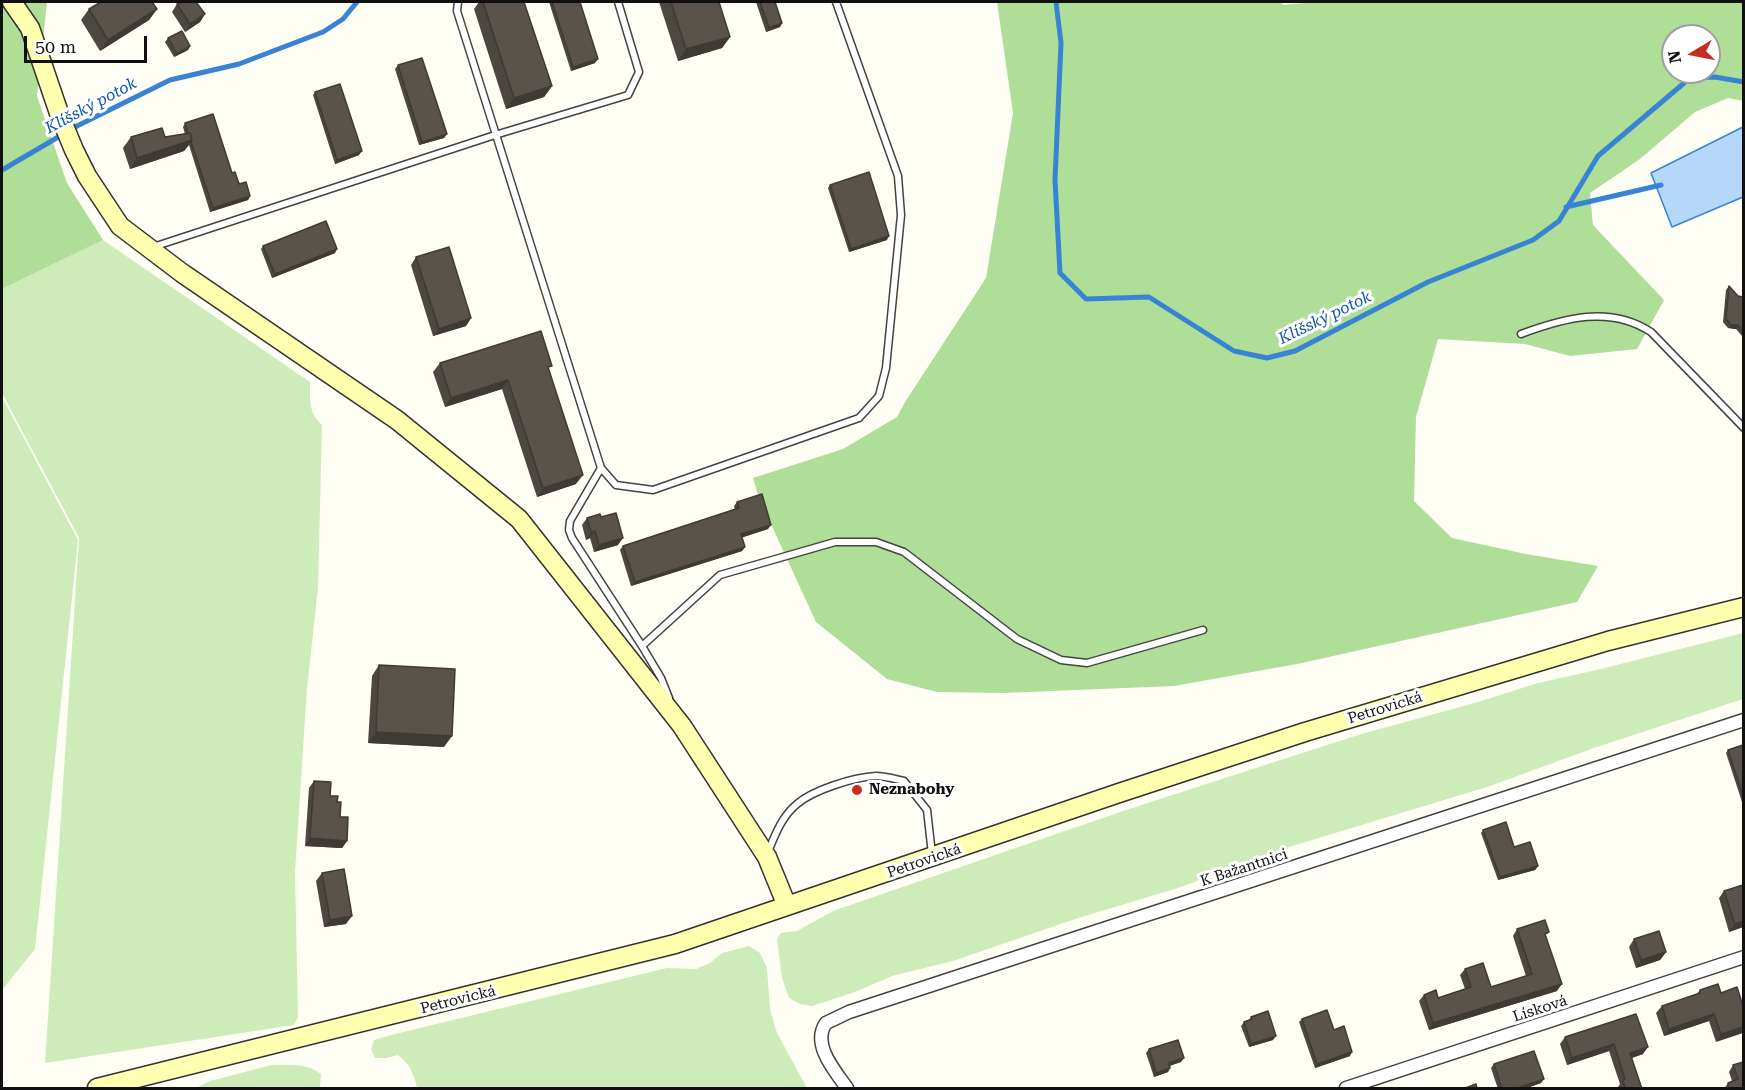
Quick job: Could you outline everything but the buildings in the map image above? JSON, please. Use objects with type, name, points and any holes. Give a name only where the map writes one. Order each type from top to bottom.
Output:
[{"type":"main road","points":[[12,2],[30,28],[74,150],[87,176],[120,226],[182,273],[397,420],[519,519],[682,726],[766,857],[787,906]]},
{"type":"main road","name":"Petrovická","points":[[96,1089],[675,944],[1305,732],[1608,641],[1743,607]]},
{"type":"street","name":"K Bažantnici","points":[[847,1089],[822,1047],[821,1035],[826,1023],[849,1012],[1743,720]]},
{"type":"street","name":"Lísková","points":[[1346,1089],[1743,960]]},
{"type":"lane","points":[[458,2],[457,11],[495,135],[601,468],[616,485],[653,490],[859,418],[879,396],[886,368],[901,215],[898,176],[836,2]]},
{"type":"lane","points":[[150,248],[495,135],[628,95],[639,72],[618,2]]},
{"type":"lane","points":[[1521,334],[1571,318],[1611,317],[1638,324],[1651,332],[1743,428]]},
{"type":"lane","points":[[601,468],[570,521],[569,530],[661,678],[682,726]]},
{"type":"lane","points":[[642,646],[720,574],[835,542],[876,542],[904,552],[1017,639],[1061,660],[1087,663],[1203,630]]},
{"type":"lane","points":[[766,857],[777,829],[796,804],[818,792],[876,776],[904,781],[927,810],[933,858]]},
{"type":"green space","points":[[2,2],[47,2],[37,96],[67,183],[103,240],[2,289]]},
{"type":"green space","points":[[997,2],[1281,2],[1283,5],[1315,2],[1743,2],[1743,101],[1728,98],[1695,112],[1640,159],[1590,193],[1593,225],[1664,300],[1637,349],[1570,356],[1525,344],[1438,339],[1416,417],[1414,501],[1452,538],[1598,566],[1577,602],[1297,664],[1174,686],[1003,693],[937,692],[887,679],[816,622],[759,498],[753,478],[843,449],[897,417],[986,278],[1013,113]]},
{"type":"green space","points":[[103,240],[310,382],[312,410],[322,425],[318,588],[307,688],[295,872],[298,1017],[294,1025],[45,1063],[79,538],[2,393],[2,289]]},
{"type":"green space","points":[[2,397],[78,540],[35,949],[2,990]]},
{"type":"green space","points":[[1743,633],[1743,699],[1594,748],[1487,787],[1289,847],[1178,888],[1075,919],[953,961],[892,976],[855,992],[812,1006],[800,1004],[789,998],[782,978],[777,939],[781,933],[797,931],[833,911],[1126,810],[1358,735],[1538,683]]},
{"type":"green space","points":[[749,946],[760,953],[767,968],[770,1009],[777,1033],[807,1088],[417,1088],[411,1070],[402,1058],[398,1055],[375,1058],[371,1049],[374,1040],[391,1035],[667,968],[696,969],[710,963],[722,953]]},
{"type":"green space","points":[[272,1065],[298,1065],[315,1070],[321,1074],[320,1088],[196,1088],[210,1081]]},
{"type":"water","points":[[1743,127],[1743,197],[1672,227],[1651,173]]},
{"type":"waterway","name":"Klíšský potok","points":[[2,170],[77,126],[170,80],[239,64],[323,32],[343,19],[357,2]]},
{"type":"waterway","name":"Klíšský potok","points":[[1056,2],[1061,43],[1055,180],[1060,273],[1086,299],[1149,297],[1234,351],[1267,358],[1295,351],[1428,282],[1533,240],[1559,221],[1598,156],[1690,78],[1715,77],[1744,82]]},
{"type":"waterway","points":[[1566,207],[1661,185]]},
{"type":"place","name":"Neznabohy","points":[[857,790]]}]
